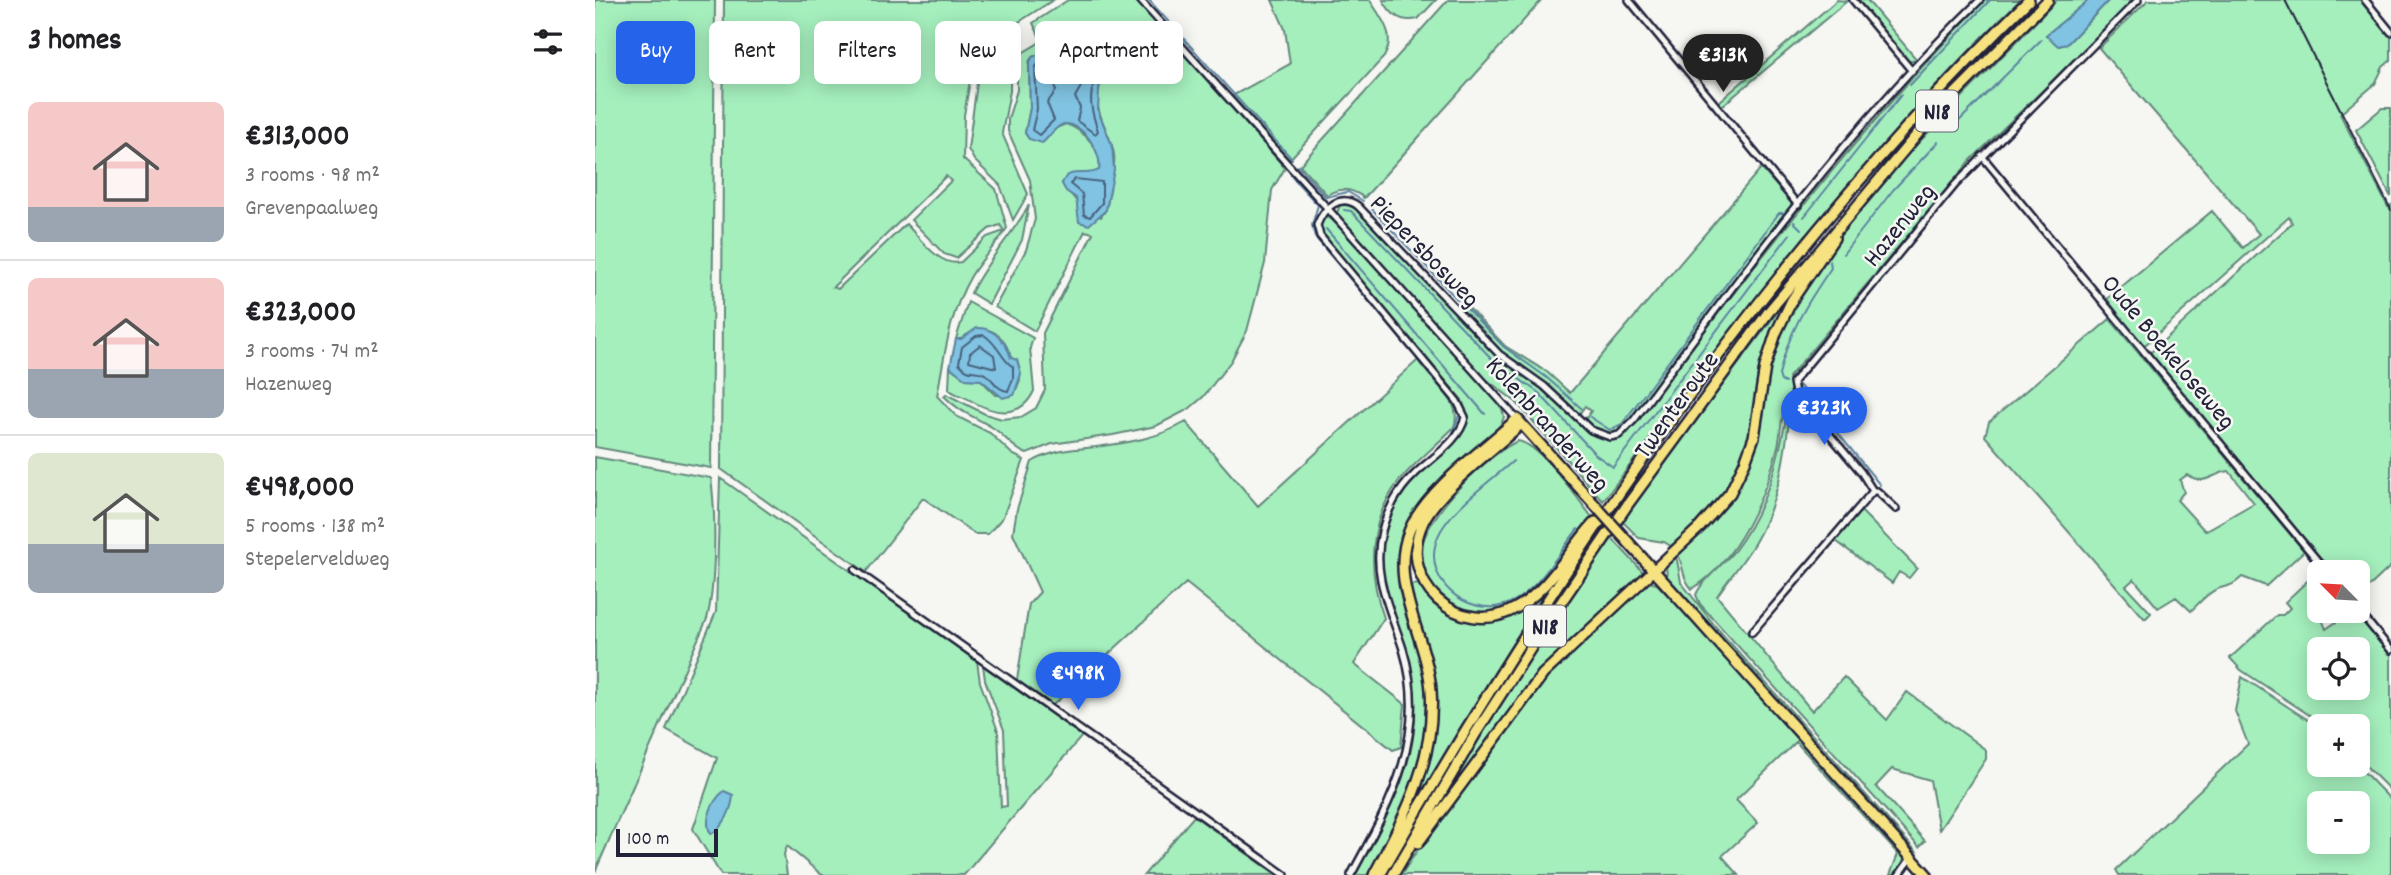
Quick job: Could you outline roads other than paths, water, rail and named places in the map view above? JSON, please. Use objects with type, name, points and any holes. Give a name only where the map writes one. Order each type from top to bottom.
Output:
[{"type":"main road","name":"Twenteroute","points":[[1380,875],[1499,677],[1616,500],[1775,284],[1848,192],[1943,86],[2029,0]]},
{"type":"main road","name":"Twenteroute","points":[[1394,875],[1476,733],[1603,540],[1770,310],[1863,195],[1930,119],[2048,0]]},
{"type":"main road","name":"N18","points":[[1394,875],[1543,674],[1711,516],[1736,482],[1753,438],[1765,368],[1784,315],[1863,195]]},
{"type":"main road","name":"N18","points":[[1519,422],[1439,500],[1421,526],[1416,545],[1417,565],[1423,583],[1441,604],[1461,615],[1480,618],[1496,617],[1515,609],[1544,585],[1616,500]]},
{"type":"main road","name":"Kolenbranderweg","points":[[1519,422],[1927,875]]},
{"type":"main road","points":[[1374,875],[1418,786],[1426,757],[1431,720],[1427,663],[1403,577],[1405,540],[1414,520],[1429,500],[1519,422]]},
{"type":"street","name":"Kolenbranderweg","points":[[1140,0],[1519,422]]},
{"type":"street","points":[[1629,0],[1798,205]]},
{"type":"street","points":[[1853,0],[1912,71]]},
{"type":"street","name":"Piepersbosweg","points":[[1351,875],[1388,808],[1399,780],[1411,728],[1407,665],[1379,578],[1382,531],[1400,491],[1412,476],[1456,435],[1465,417],[1457,401],[1320,236],[1317,225],[1327,208],[1341,200],[1348,200],[1358,206],[1499,354],[1544,386],[1591,430],[1610,437],[1619,435],[1634,421],[1798,205],[1912,71],[1979,0]]},
{"type":"street","name":"Hazenweg","points":[[1873,491],[1861,472],[1795,393],[1793,382],[1955,185],[2138,0]]},
{"type":"street","points":[[2365,0],[2391,32]]},
{"type":"street","name":"Oude Boekeloseweg","points":[[1982,156],[2317,560]]},
{"type":"street","points":[[1752,632],[1873,491],[1877,491],[1896,509]]},
{"type":"street","points":[[855,570],[1285,875]]},
{"type":"street","points":[[2369,623],[2391,650]]},
{"type":"street","points":[[1899,875],[1912,857]]},
{"type":"water","points":[[2089,0],[2109,0],[2067,44],[2058,46],[2046,35]]},
{"type":"water","points":[[1035,56],[1035,84],[1099,84],[1098,111],[1112,145],[1114,170],[1106,210],[1089,225],[1079,222],[1076,198],[1066,191],[1062,184],[1068,175],[1073,173],[1099,170],[1098,156],[1090,140],[1078,128],[1064,124],[1042,143],[1029,139],[1025,133],[1030,108],[1029,64]]},
{"type":"water","points":[[977,328],[994,333],[1003,342],[1011,358],[1017,360],[1021,374],[1014,395],[1003,398],[981,380],[966,379],[950,367],[956,339],[961,339]]},
{"type":"water","points":[[724,791],[733,795],[731,806],[727,818],[711,834],[708,817]]},
{"type":"waterway","points":[[1149,0],[1292,159]]},
{"type":"waterway","points":[[1910,85],[1990,0]]},
{"type":"waterway","points":[[1951,129],[2041,40]]},
{"type":"waterway","points":[[1804,217],[1901,95]]},
{"type":"waterway","points":[[1843,254],[1893,190],[1938,142]]},
{"type":"waterway","points":[[1298,166],[1326,197],[1348,192],[1363,201]]},
{"type":"waterway","points":[[1292,177],[1318,205],[1312,225],[1315,237],[1455,404],[1459,415],[1453,432]]},
{"type":"waterway","points":[[1372,209],[1458,300]]},
{"type":"waterway","points":[[1344,210],[1351,211],[1494,361],[1539,393],[1596,455],[1613,467],[1790,234]]},
{"type":"waterway","points":[[1590,417],[1610,430],[1622,424],[1779,213],[1783,213]]},
{"type":"waterway","points":[[1794,222],[1801,229]]},
{"type":"waterway","points":[[1326,229],[1485,414]]},
{"type":"waterway","points":[[1785,383],[1779,375],[1788,345],[1806,306],[1831,268],[1830,261]]},
{"type":"waterway","points":[[1464,306],[1504,347],[1546,377],[1581,408]]},
{"type":"waterway","points":[[1799,385],[1880,485]]},
{"type":"waterway","points":[[1513,461],[1458,509],[1441,531],[1434,558],[1437,573],[1445,586],[1456,596],[1484,607],[1514,601],[1533,587],[1578,529]]},
{"type":"railway","points":[[2285,0],[2391,210]]}]
